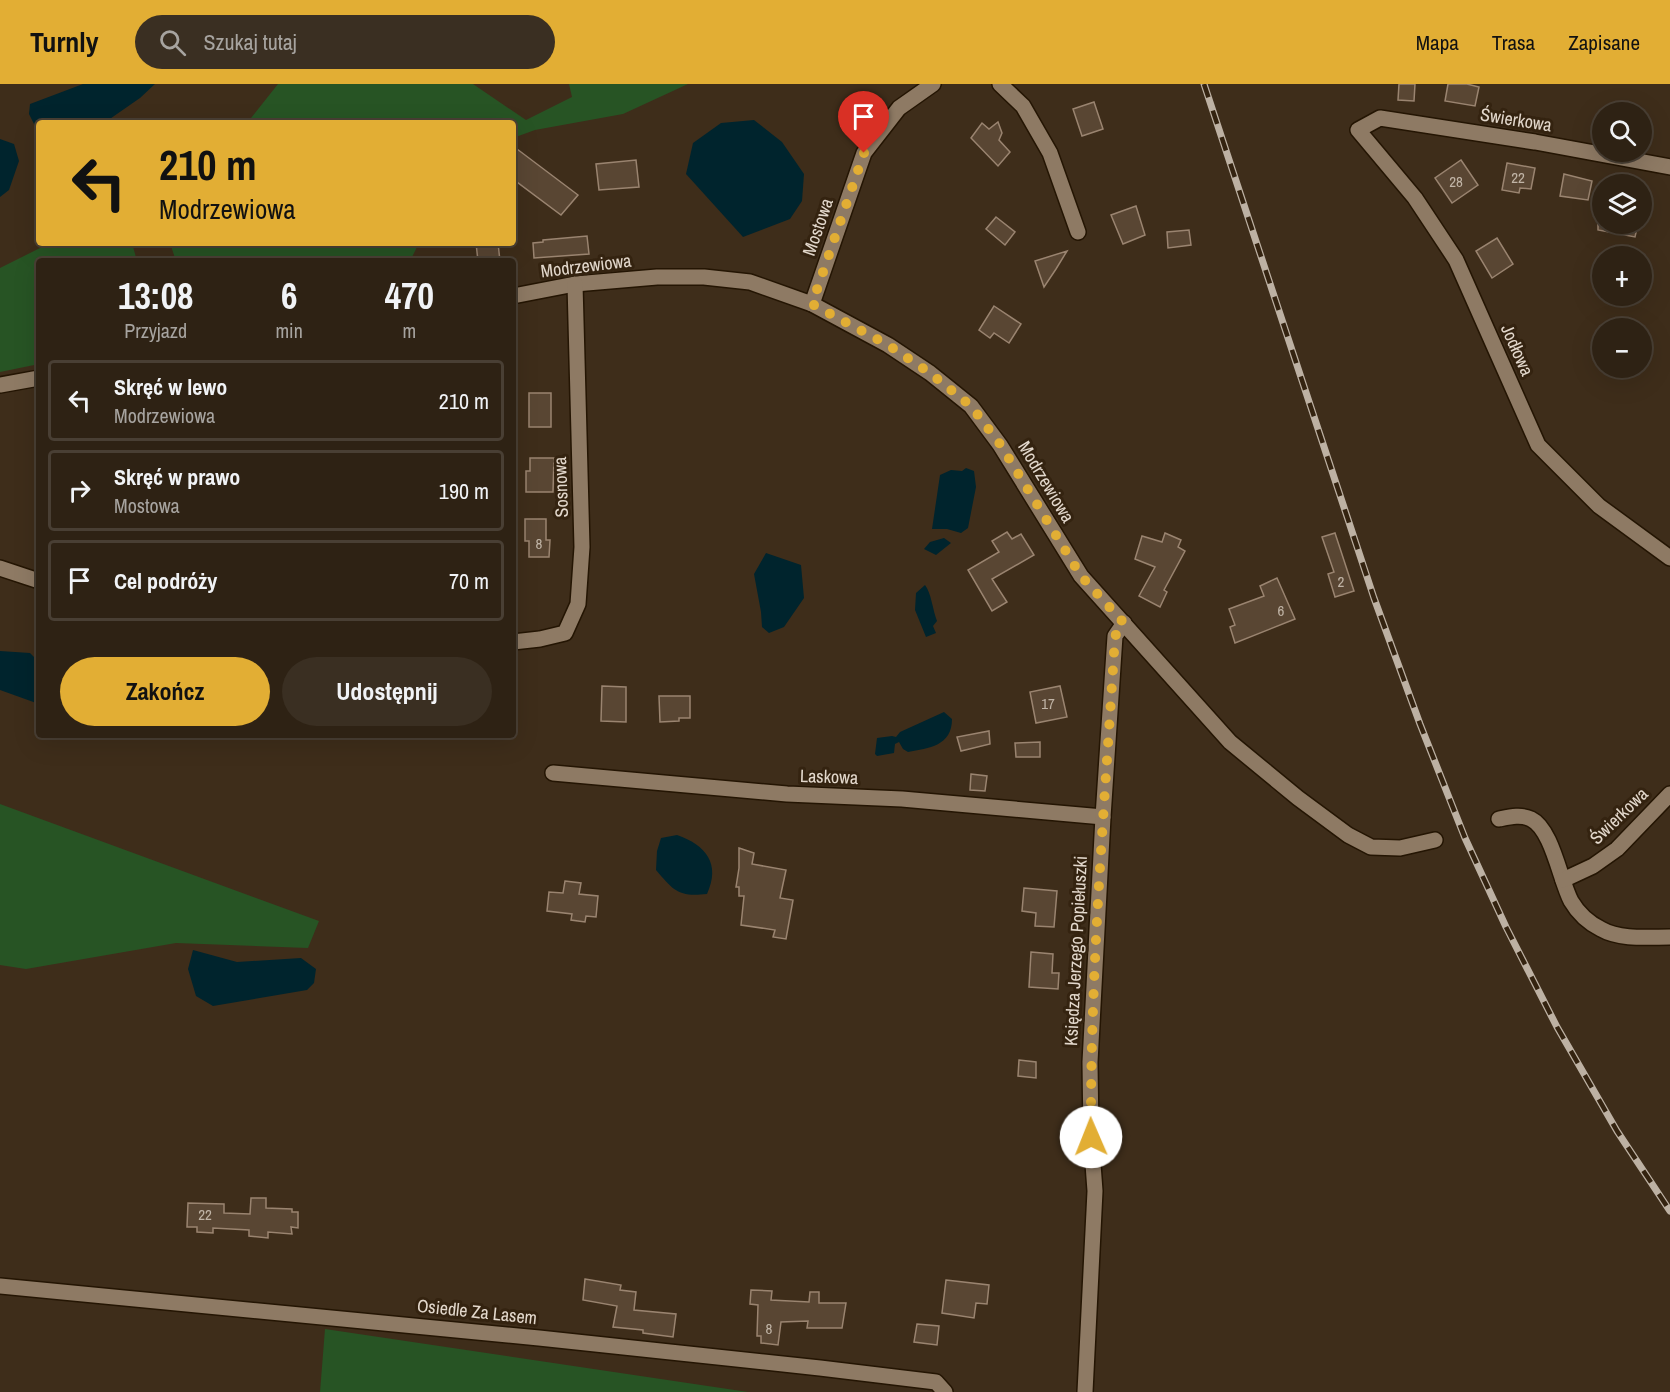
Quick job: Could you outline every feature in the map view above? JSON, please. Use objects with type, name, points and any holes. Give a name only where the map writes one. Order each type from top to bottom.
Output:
[{"type":"street","name":"Mostowa","points":[[812,304],[864,153],[899,108],[933,84]]},
{"type":"street","points":[[1000,84],[1023,106],[1050,153],[1078,232]]},
{"type":"street","name":"Świerkowa","points":[[1358,130],[1380,118],[1535,142],[1670,167]]},
{"type":"street","name":"Jodłowa","points":[[1358,130],[1415,198],[1456,260],[1538,445],[1599,506],[1670,558]]},
{"type":"street","name":"Modrzewiowa","points":[[516,295],[575,284],[657,277],[704,277],[750,282],[812,304],[888,345],[930,373],[971,406],[1000,444],[1081,576],[1230,742],[1298,798],[1348,835],[1371,847],[1400,848],[1435,840]]},
{"type":"street","name":"Sosnowa","points":[[516,642],[565,633],[578,604],[582,547],[575,284]]},
{"type":"street","points":[[0,386],[36,379]]},
{"type":"street","points":[[0,567],[36,579]]},
{"type":"street","name":"Księdza Jerzego Popiełuszki","points":[[1085,1392],[1095,1191],[1091,1137],[1090,1062],[1115,636],[1124,623]]},
{"type":"street","name":"Laskowa","points":[[553,773],[787,794],[902,799],[1103,818]]},
{"type":"street","name":"Świerkowa","points":[[1563,880],[1593,866],[1617,849],[1670,794]]},
{"type":"street","points":[[1499,819],[1515,816],[1531,819],[1544,829],[1572,902],[1586,920],[1604,931],[1630,936],[1670,937]]},
{"type":"street","name":"Osiedle Za Lasem","points":[[0,1286],[346,1318],[820,1368],[936,1382],[945,1392]]},
{"type":"green space","points":[[278,84],[473,84],[526,120],[572,97],[569,84],[688,84],[623,114],[535,130],[516,137],[516,120],[249,120]]},
{"type":"green space","points":[[44,246],[133,246],[136,258],[36,258],[36,365],[0,372],[0,268]]},
{"type":"green space","points":[[171,246],[418,246],[412,258],[175,258]]},
{"type":"green space","points":[[0,804],[319,921],[308,948],[176,943],[26,969],[0,965]]},
{"type":"green space","points":[[325,1329],[748,1392],[320,1392]]},
{"type":"water","points":[[83,84],[155,84],[140,98],[108,120],[36,120],[36,128],[29,114],[30,104]]},
{"type":"water","points":[[754,120],[782,142],[804,174],[802,201],[790,219],[743,237],[686,174],[693,143],[721,123]]},
{"type":"water","points":[[0,139],[14,144],[19,161],[9,190],[0,197]]},
{"type":"water","points":[[966,468],[974,471],[976,487],[968,528],[961,533],[947,529],[932,529],[940,475],[951,470],[962,471]]},
{"type":"water","points":[[944,538],[951,543],[936,555],[924,549],[930,542]]},
{"type":"water","points":[[766,553],[801,565],[804,598],[784,627],[769,633],[762,627],[754,574]]},
{"type":"water","points":[[925,585],[937,621],[933,626],[936,633],[926,637],[915,610],[916,593]]},
{"type":"water","points":[[0,651],[30,653],[36,659],[36,703],[0,690]]},
{"type":"water","points":[[944,712],[952,719],[951,728],[944,740],[938,744],[908,752],[899,742],[895,744],[894,753],[877,756],[875,754],[877,738],[896,737],[900,732]]},
{"type":"water","points":[[677,835],[696,844],[708,857],[712,874],[707,894],[677,891],[656,870],[657,851],[661,838]]},
{"type":"water","points":[[193,950],[237,962],[301,958],[316,969],[314,983],[307,990],[213,1006],[196,996],[188,969]]},
{"type":"building","points":[[1399,84],[1415,84],[1414,101],[1398,100]]},
{"type":"building","points":[[1448,84],[1467,84],[1479,87],[1475,106],[1445,101]]},
{"type":"building","points":[[1094,102],[1103,129],[1082,136],[1073,109]]},
{"type":"building","points":[[998,122],[1002,133],[999,140],[1010,152],[998,166],[971,138],[982,123],[989,129]]},
{"type":"building","points":[[516,148],[578,195],[561,215],[516,181]]},
{"type":"building","points":[[636,160],[639,187],[599,190],[596,164]]},
{"type":"building","points":[[1461,160],[1478,185],[1452,203],[1435,178]]},
{"type":"building","points":[[1507,163],[1535,168],[1531,189],[1520,188],[1519,193],[1502,190]]},
{"type":"building","points":[[1564,174],[1592,181],[1588,200],[1560,196]]},
{"type":"building","points":[[1136,206],[1145,235],[1123,244],[1111,215]]},
{"type":"building","points":[[996,217],[1015,232],[1005,245],[986,229]]},
{"type":"building","points":[[1189,230],[1191,245],[1168,248],[1167,232]]},
{"type":"building","points":[[1619,234],[1636,234],[1635,237]]},
{"type":"building","points":[[587,236],[589,254],[534,258],[533,243]]},
{"type":"building","points":[[1497,238],[1513,264],[1492,278],[1476,251]]},
{"type":"building","points":[[476,246],[498,246],[500,258],[478,258]]},
{"type":"building","points":[[1067,251],[1056,269],[1044,287],[1035,261]]},
{"type":"building","points":[[994,306],[1021,324],[1009,343],[994,333],[990,338],[979,330]]},
{"type":"building","points":[[529,393],[551,393],[551,427],[529,427]]},
{"type":"building","points":[[530,458],[554,458],[553,492],[526,492],[526,471],[530,471]]},
{"type":"building","points":[[525,519],[546,519],[546,540],[550,540],[549,557],[529,557],[529,541],[525,541]]},
{"type":"building","points":[[1007,532],[1012,539],[1021,534],[1034,555],[992,579],[1007,602],[992,611],[968,570],[999,552],[992,541]]},
{"type":"building","points":[[1165,533],[1181,540],[1178,547],[1185,551],[1164,590],[1167,592],[1160,607],[1139,596],[1155,567],[1135,559],[1142,536],[1162,542]]},
{"type":"building","points":[[1335,533],[1354,591],[1335,597],[1328,574],[1334,572],[1322,537]]},
{"type":"building","points":[[1277,578],[1295,619],[1235,643],[1230,627],[1235,625],[1229,609],[1264,596],[1260,586]]},
{"type":"building","points":[[602,686],[626,687],[626,722],[601,721]]},
{"type":"building","points":[[1060,686],[1067,717],[1036,723],[1030,692]]},
{"type":"building","points":[[659,696],[690,696],[690,718],[660,722]]},
{"type":"building","points":[[989,731],[990,744],[961,751],[957,737]]},
{"type":"building","points":[[1040,742],[1040,757],[1016,757],[1015,743]]},
{"type":"building","points":[[971,774],[987,776],[985,791],[970,790]]},
{"type":"building","points":[[739,848],[754,853],[752,864],[786,870],[780,898],[793,900],[786,939],[773,937],[775,930],[741,925],[744,896],[739,896],[739,887],[736,887]]},
{"type":"building","points":[[565,881],[581,883],[579,894],[598,896],[596,917],[586,916],[585,922],[571,920],[572,914],[547,911],[549,892],[563,893]]},
{"type":"building","points":[[1024,888],[1057,891],[1054,927],[1035,926],[1036,913],[1022,911]]},
{"type":"building","points":[[1031,952],[1053,954],[1052,973],[1059,973],[1058,989],[1029,987]]},
{"type":"building","points":[[1019,1060],[1036,1062],[1036,1078],[1018,1076]]},
{"type":"building","points":[[251,1198],[266,1198],[266,1208],[292,1209],[292,1212],[298,1212],[298,1228],[291,1227],[292,1234],[268,1232],[268,1238],[249,1236],[249,1230],[213,1228],[213,1233],[197,1232],[197,1227],[187,1227],[188,1203],[224,1204],[224,1213],[250,1214]]},
{"type":"building","points":[[585,1279],[621,1285],[620,1290],[636,1292],[634,1310],[676,1314],[673,1337],[643,1333],[643,1330],[613,1327],[617,1306],[583,1300]]},
{"type":"building","points":[[946,1280],[989,1285],[987,1304],[976,1303],[974,1318],[942,1313]]},
{"type":"building","points":[[751,1290],[772,1291],[771,1300],[809,1302],[810,1292],[819,1292],[819,1303],[846,1303],[842,1328],[807,1328],[808,1321],[781,1322],[778,1345],[761,1343],[761,1336],[757,1336],[758,1305],[750,1304]]},
{"type":"building","points":[[917,1324],[939,1326],[937,1345],[914,1342]]},
{"type":"railway","points":[[1204,84],[1374,598],[1465,838],[1506,927],[1557,1027],[1617,1131],[1670,1211]]},
{"type":"route","points":[[864,153],[812,304],[888,345],[930,373],[971,406],[1000,444],[1081,576],[1124,623],[1115,636],[1103,818],[1090,1062],[1091,1137]]}]
